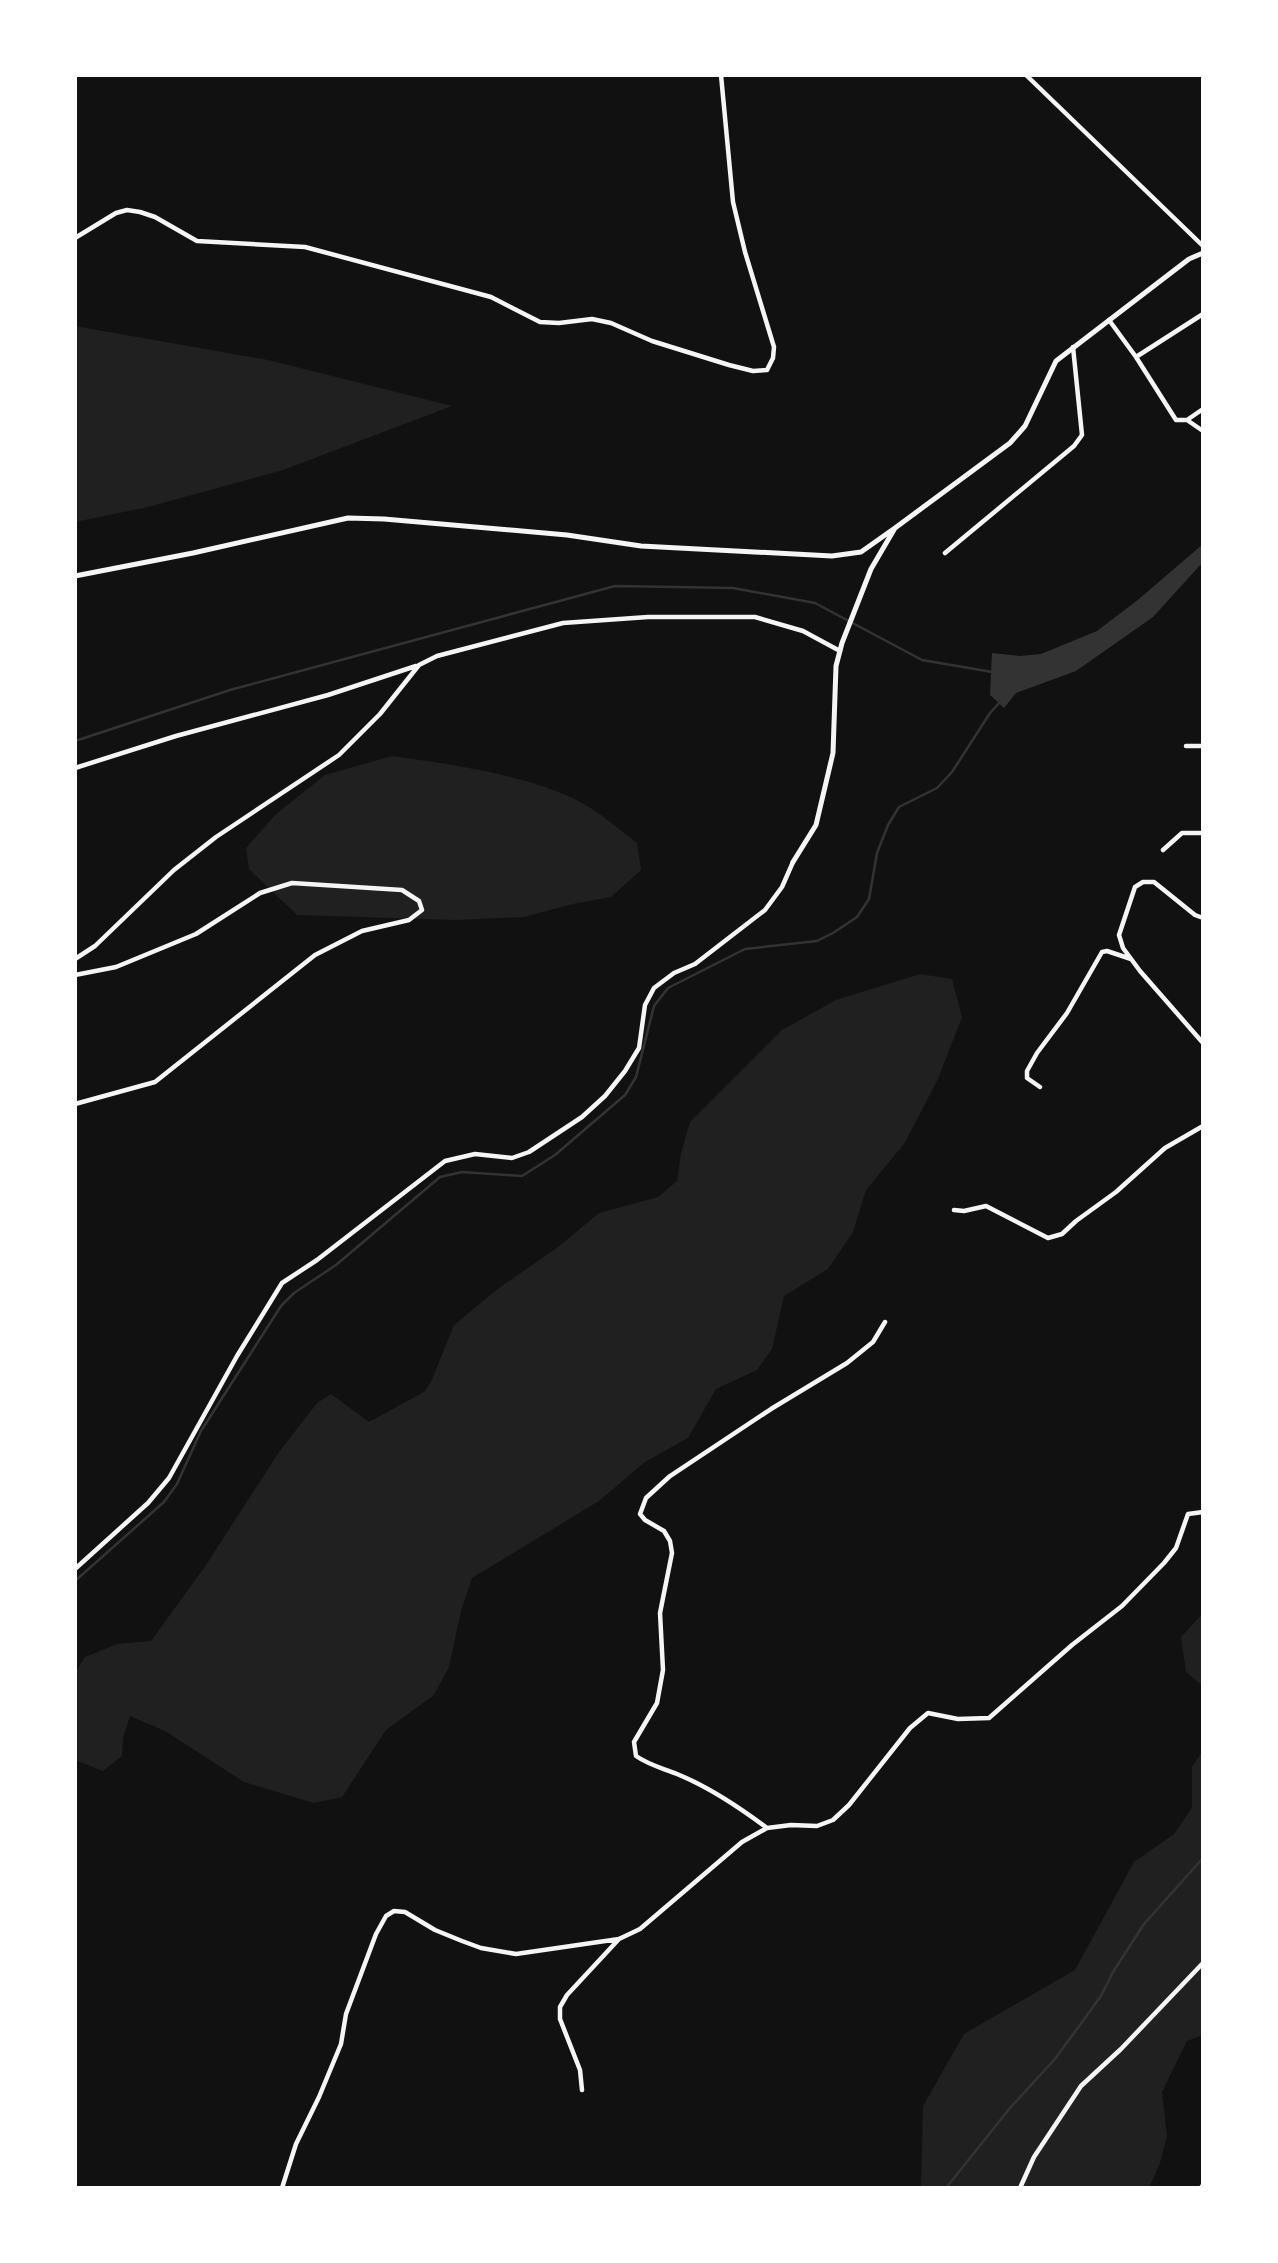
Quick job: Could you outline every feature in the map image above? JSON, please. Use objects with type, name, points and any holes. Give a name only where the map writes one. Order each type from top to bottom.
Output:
[{"type":"street","points":[[75,238],[116,213],[127,210],[140,212],[155,217],[197,241],[305,247],[491,297],[540,322],[592,319],[611,323],[652,341],[729,365],[753,371],[766,370],[774,358],[774,347],[733,202],[721,75]]},
{"type":"street","points":[[1026,75],[1203,246]]},
{"type":"street","points":[[75,576],[348,518],[567,536],[641,546],[832,556],[861,552],[1010,443],[1025,426],[1056,361],[1189,259],[1203,253]]},
{"type":"street","points":[[1136,357],[1203,314]]},
{"type":"street","points":[[1109,320],[1176,420],[1186,420],[1203,409]]},
{"type":"street","points":[[945,553],[1074,446],[1082,435],[1073,346]]},
{"type":"street","points":[[1186,420],[1203,431]]},
{"type":"street","points":[[75,1569],[148,1503],[169,1478],[237,1356],[282,1283],[317,1261],[373,1219],[405,1190],[446,1161],[475,1154],[512,1158],[529,1152],[582,1117],[605,1096],[639,1048],[645,1005],[654,988],[674,973],[695,964],[765,910],[782,887],[793,862],[816,825],[833,753],[836,666],[841,647],[871,569],[895,528]]},
{"type":"street","points":[[75,768],[176,736],[328,695],[419,665],[437,656],[564,623],[648,617],[755,617],[803,631],[841,647]]},
{"type":"street","points":[[75,959],[95,946],[174,870],[206,845],[339,755],[380,714],[419,665]]},
{"type":"street","points":[[1186,746],[1203,746]]},
{"type":"street","points":[[1163,850],[1182,833],[1203,833]]},
{"type":"street","points":[[1203,918],[1195,915],[1154,882],[1143,882],[1135,887],[1119,935],[1123,948],[1131,959],[1203,1043]]},
{"type":"street","points":[[75,975],[116,967],[197,933],[260,893],[292,883],[402,890],[419,901],[422,910],[409,920],[362,931],[315,954],[155,1082],[75,1104]]},
{"type":"street","points":[[1040,1087],[1027,1078],[1027,1071],[1067,1013],[1097,959],[1102,952],[1107,951],[1131,959]]},
{"type":"street","points":[[954,1210],[964,1211],[986,1206],[1048,1238],[1055,1237],[1116,1192],[1165,1147],[1203,1126]]},
{"type":"street","points":[[767,1828],[715,1792],[646,1763],[636,1756],[634,1742],[657,1703],[663,1670],[660,1613],[672,1553],[670,1541],[664,1531],[645,1520],[640,1514],[641,1507],[653,1490],[688,1463],[847,1363],[873,1342],[885,1322]]},
{"type":"street","points":[[282,2188],[296,2144],[341,2044],[346,2014],[386,1916],[394,1912],[405,1912],[435,1930],[462,1941],[481,1948],[516,1954],[619,1939],[640,1929],[742,1842],[767,1828],[817,1826],[833,1820],[849,1805],[910,1728],[928,1713],[958,1719],[989,1718],[1072,1645],[1122,1606],[1176,1548],[1188,1514],[1203,1512]]},
{"type":"street","points":[[582,2090],[580,2070],[560,2019],[560,2007],[567,1995],[619,1939]]},
{"type":"street","points":[[1020,2188],[1034,2157],[1081,2087],[1203,1964]]},
{"type":"shaded area","points":[[75,326],[268,360],[452,406],[283,470],[148,507],[75,522]]},
{"type":"shaded area","points":[[1203,544],[1203,562],[1153,617],[1076,671],[1016,693],[1004,708],[990,695],[992,653],[1020,656],[1041,654],[1097,631]]},
{"type":"shaded area","points":[[392,756],[494,773],[569,796],[595,811],[637,843],[641,870],[611,897],[524,917],[456,920],[297,915],[249,869],[246,848],[275,815],[325,775]]},
{"type":"shaded area","points":[[920,974],[952,979],[962,1017],[938,1079],[904,1144],[866,1190],[853,1232],[828,1269],[784,1296],[772,1349],[757,1370],[716,1389],[688,1438],[645,1462],[599,1501],[472,1578],[461,1611],[449,1667],[434,1695],[386,1730],[342,1797],[314,1803],[244,1782],[165,1731],[130,1716],[123,1738],[122,1756],[103,1771],[75,1760],[75,1673],[85,1657],[117,1644],[151,1641],[206,1565],[279,1452],[317,1403],[331,1394],[369,1422],[424,1392],[431,1382],[454,1325],[599,1213],[658,1197],[677,1181],[681,1153],[690,1122],[782,1030],[836,1000]]},
{"type":"shaded area","points":[[1203,1613],[1203,1686],[1186,1672],[1181,1637]]},
{"type":"shaded area","points":[[1203,1750],[1203,2035],[1187,2041],[1162,2092],[1167,2136],[1160,2163],[1149,2188],[921,2188],[923,2106],[964,2034],[1075,1970],[1134,1862],[1174,1834],[1192,1808],[1192,1767]]},
{"type":"waterway","points":[[75,741],[230,690],[615,586],[733,588],[815,603],[922,660],[992,672]]},
{"type":"waterway","points":[[75,1581],[164,1502],[177,1484],[201,1431],[281,1306],[294,1293],[336,1265],[440,1177],[462,1172],[522,1176],[555,1155],[625,1095],[636,1077],[654,1006],[668,988],[745,949],[817,941],[857,917],[869,899],[877,853],[888,825],[899,807],[937,788],[952,772],[1000,702]]},
{"type":"waterway","points":[[946,2188],[1010,2108],[1055,2059],[1101,1996],[1144,1924],[1203,1858]]}]
